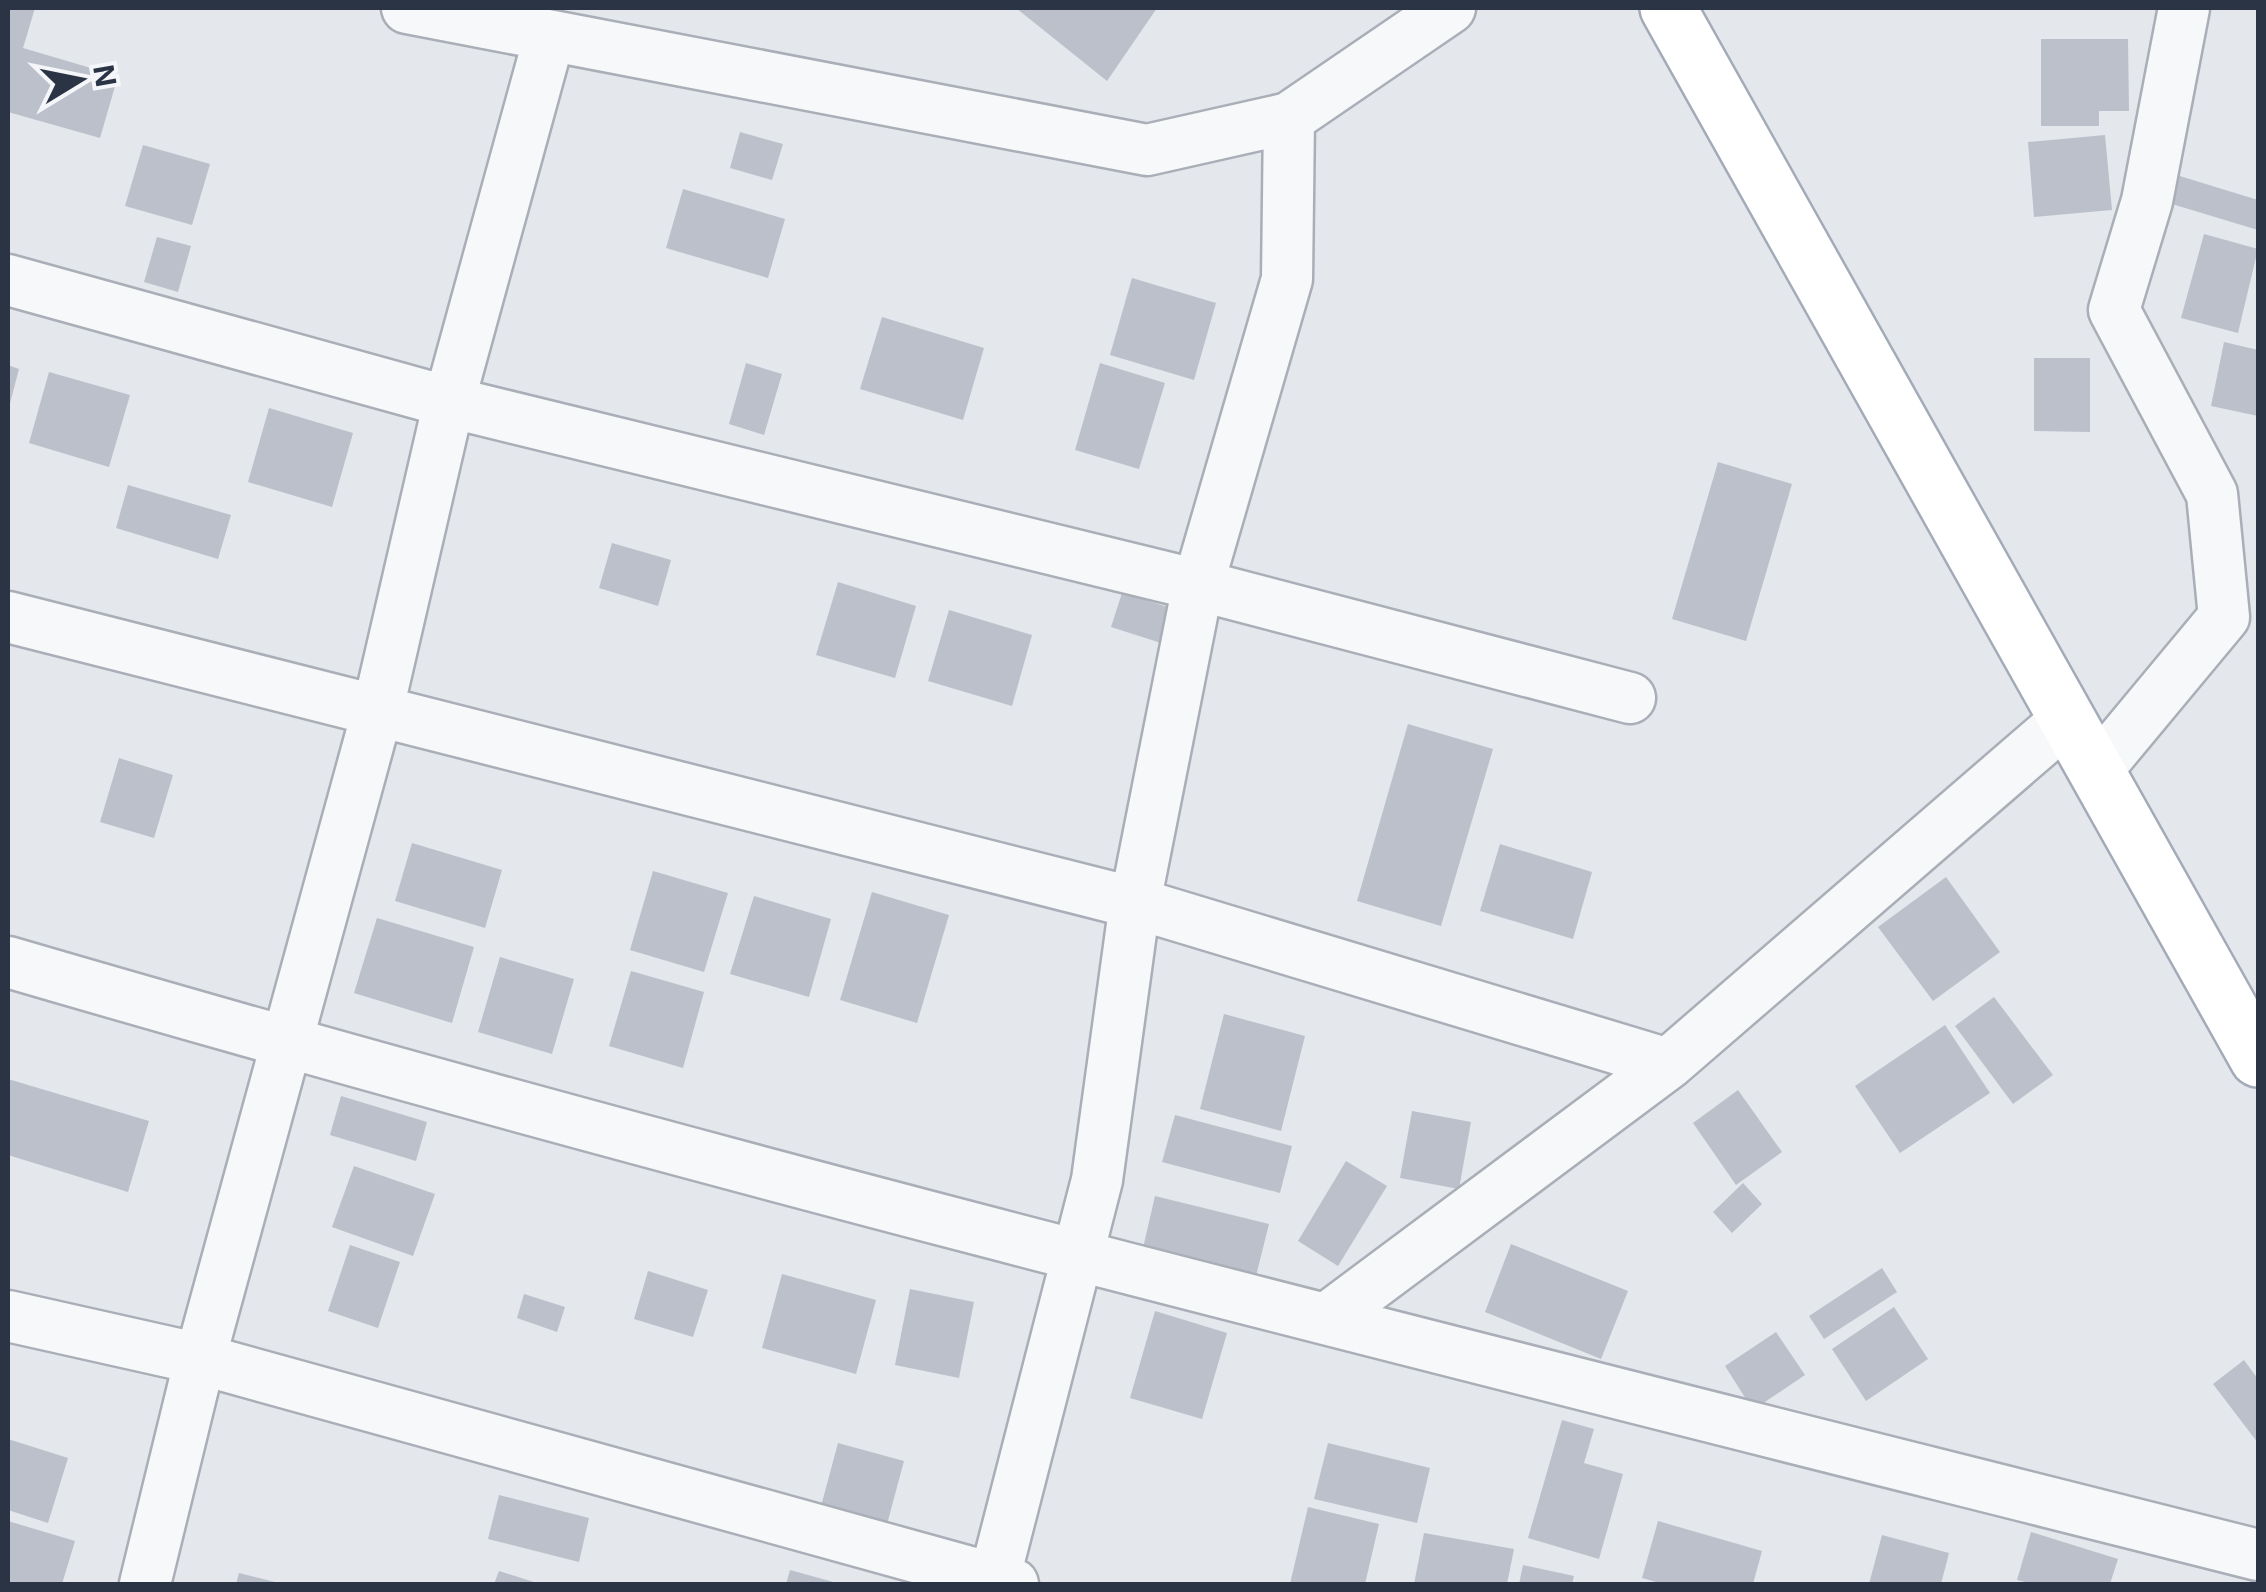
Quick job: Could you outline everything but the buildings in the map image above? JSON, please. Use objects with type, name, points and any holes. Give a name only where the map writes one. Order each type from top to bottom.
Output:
[{"type":"main road","points":[[1669,8],[2258,1059]]},
{"type":"street","points":[[407,8],[1147,150],[1289,118],[1450,8]]},
{"type":"street","points":[[2096,772],[2241,607],[2212,494],[2114,310],[2148,201],[2184,8]]},
{"type":"street","points":[[145,1584],[284,1043],[377,713],[449,402],[549,38]]},
{"type":"street","points":[[8,1316],[200,1359],[1000,1583],[1097,1180],[1136,903],[1198,585],[1287,279],[1289,118]]},
{"type":"street","points":[[8,280],[449,402],[1198,585],[1630,698]]},
{"type":"street","points":[[8,617],[1136,903],[1668,1064]]},
{"type":"street","points":[[1326,1320],[1668,1064],[2067,719]]},
{"type":"street","points":[[8,962],[284,1043],[1078,1256],[2258,1554]]}]
